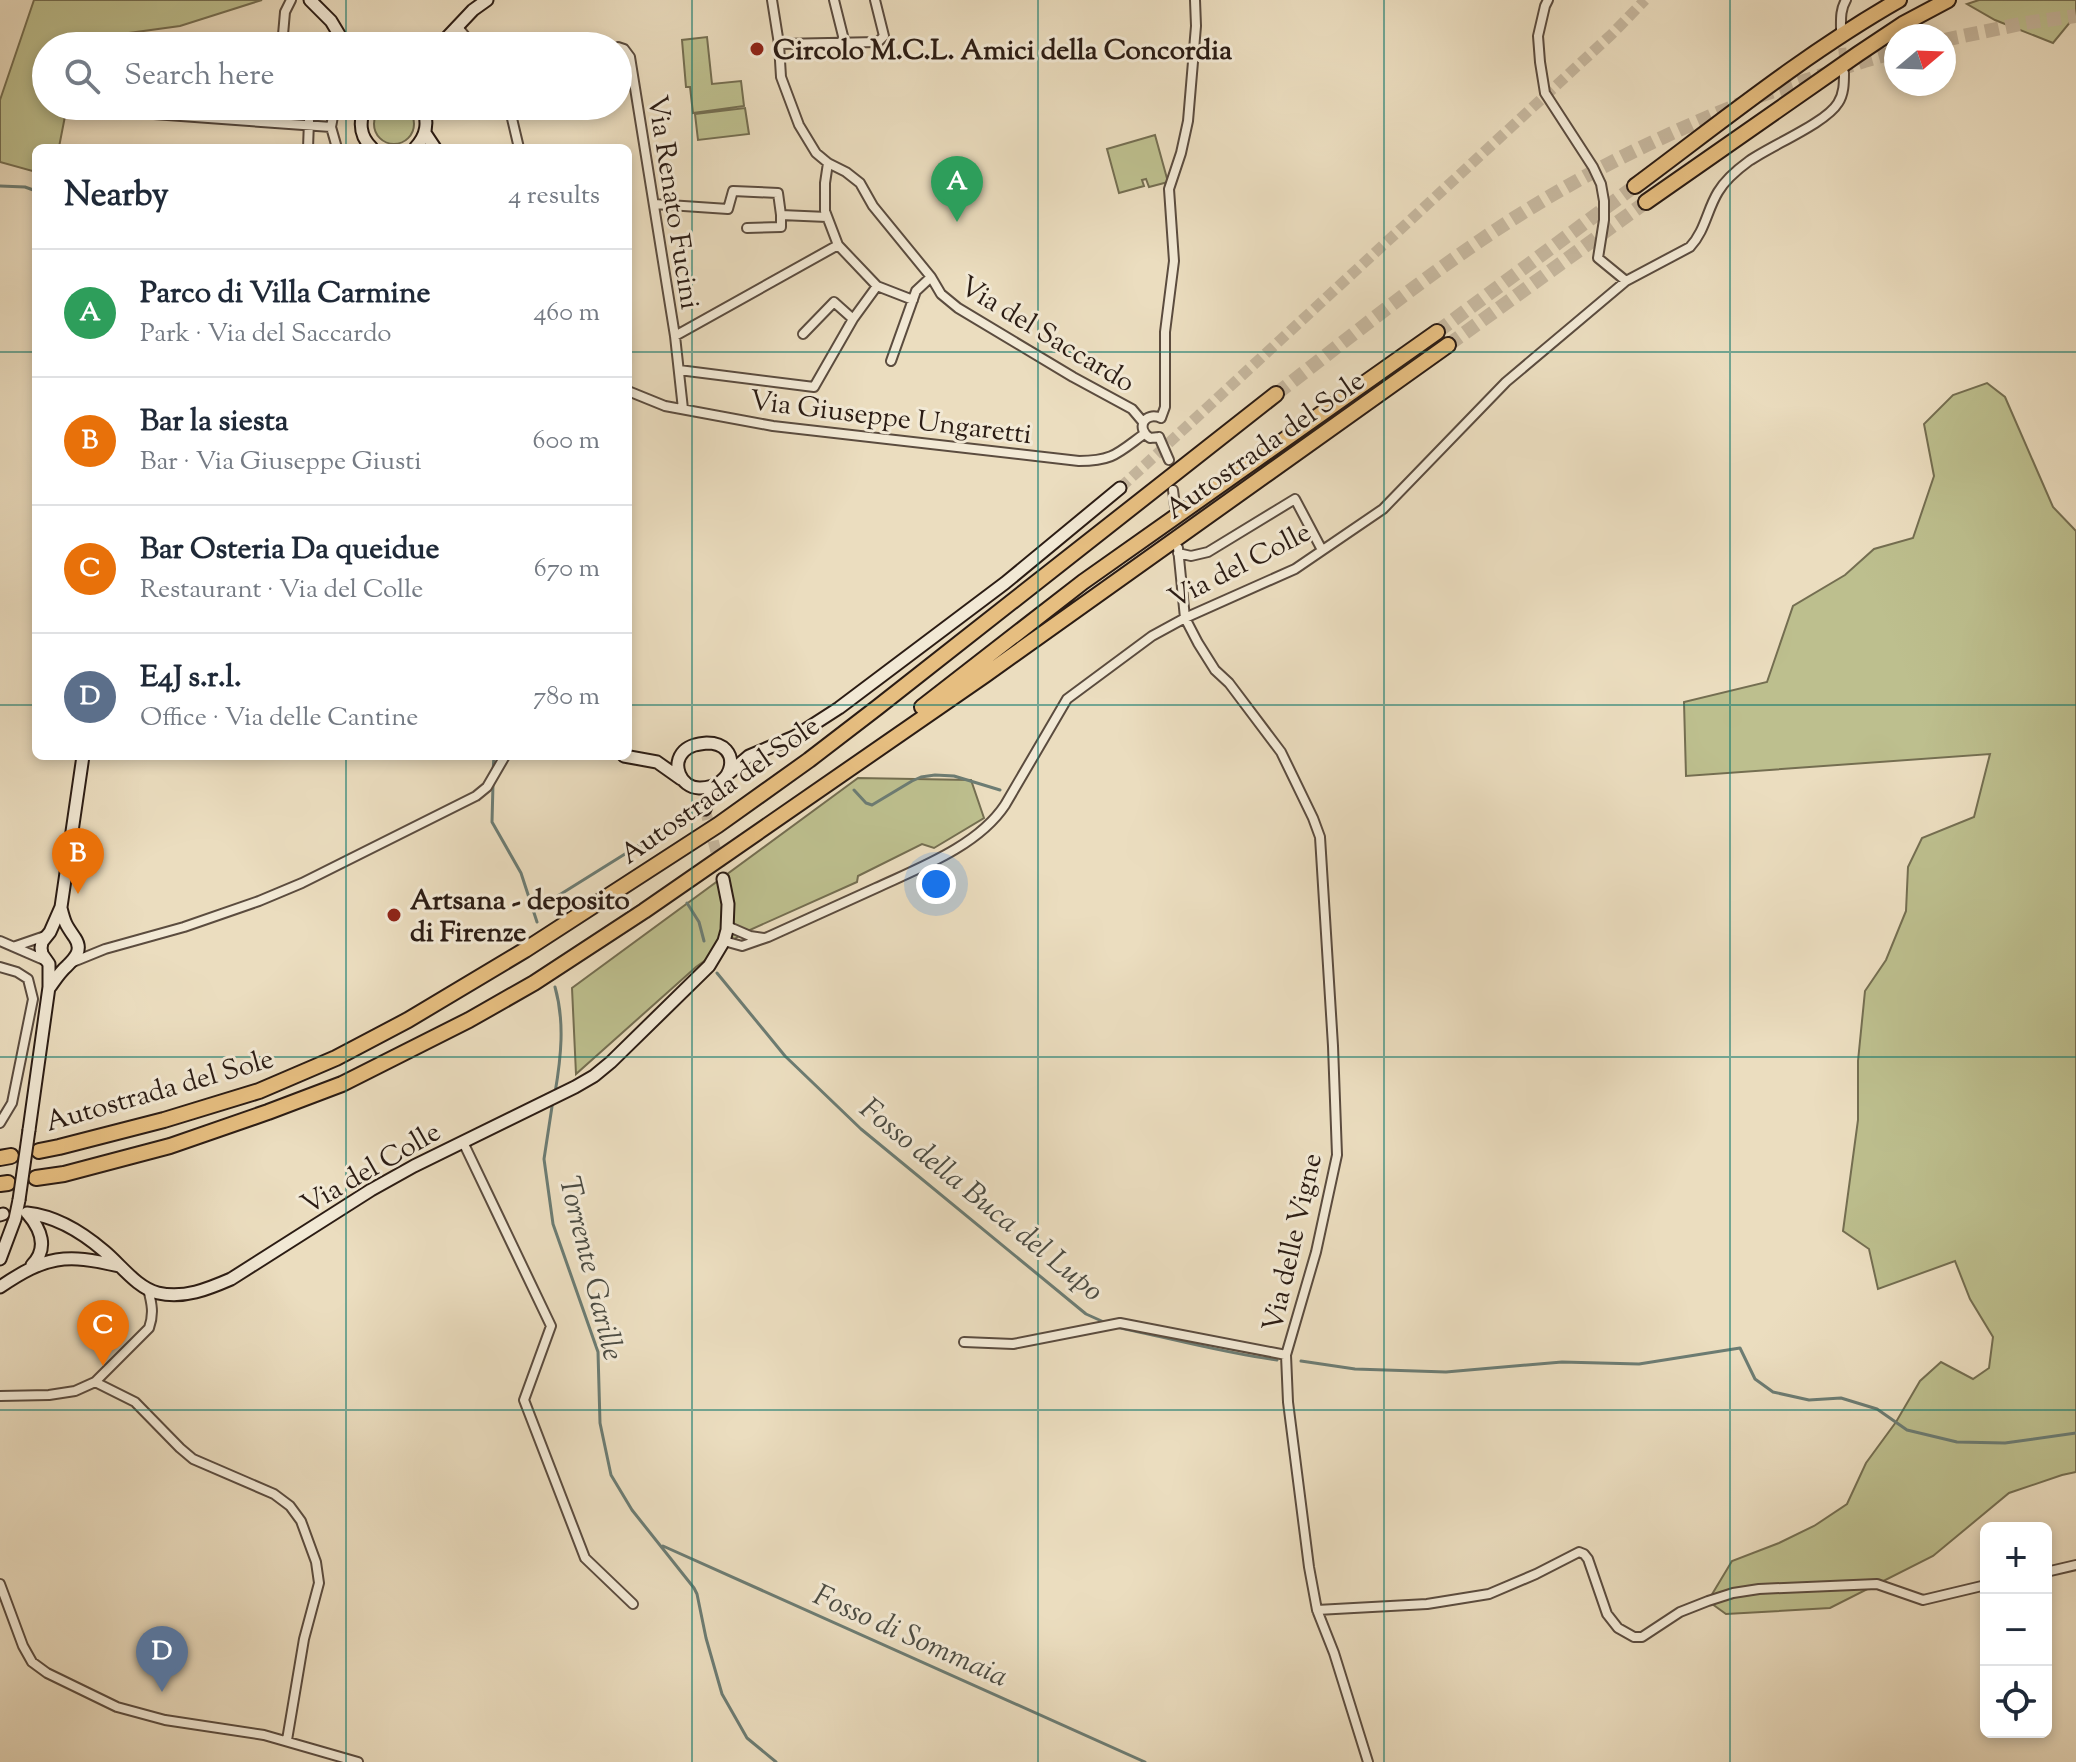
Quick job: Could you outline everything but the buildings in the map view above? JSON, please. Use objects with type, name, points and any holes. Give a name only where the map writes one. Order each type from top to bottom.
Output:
[{"type":"highway","points":[[1635,186],[1865,19],[1899,0]]},
{"type":"highway","points":[[1646,202],[1858,54],[1903,24],[1948,0]]},
{"type":"highway","name":"Autostrada del Sole","points":[[796,805],[1083,582],[1437,332]]},
{"type":"highway","name":"Autostrada del Sole","points":[[36,1178],[64,1174],[170,1146],[342,1084],[469,1020],[534,983],[985,675],[1448,345]]},
{"type":"highway","name":"Autostrada del Sole","points":[[39,1151],[164,1120],[259,1091],[348,1052],[408,1020],[561,928],[718,825],[809,760],[1276,394]]},
{"type":"main road","points":[[310,0],[338,32]]},
{"type":"main road","points":[[452,32],[487,0]]},
{"type":"main road","points":[[360,120],[361,132],[367,144]]},
{"type":"main road","points":[[418,144],[425,133],[426,120]]},
{"type":"main road","points":[[425,133],[432,144]]},
{"type":"main road","points":[[682,753],[677,764],[680,776],[705,809],[709,796],[749,756],[794,737],[839,708],[1005,583],[1120,488]]},
{"type":"main road","points":[[657,762],[682,753],[692,745],[707,743],[749,756]]},
{"type":"main road","points":[[724,749],[731,760],[729,773]]},
{"type":"main road","points":[[632,757],[657,762],[688,784],[705,787],[721,783]]},
{"type":"main road","points":[[0,1259],[19,1200],[49,987],[47,962],[41,948],[61,907],[82,760]]},
{"type":"main road","points":[[723,879],[728,904],[724,941]]},
{"type":"main road","points":[[61,907],[68,931]]},
{"type":"main road","points":[[47,934],[56,930],[68,931],[78,946],[76,958],[49,987]]},
{"type":"main road","name":"Via del Colle","points":[[148,1289],[155,1293],[178,1295],[231,1279],[371,1190],[594,1076],[709,966],[724,941]]},
{"type":"main road","points":[[47,962],[54,967],[69,964]]},
{"type":"main road","points":[[29,1268],[42,1250],[39,1231],[27,1213],[61,1222],[104,1250],[148,1289]]},
{"type":"main road","points":[[0,1287],[29,1268],[67,1258],[100,1261],[120,1267]]},
{"type":"street","points":[[283,32],[285,12],[291,0]]},
{"type":"street","name":"Via del Saccardo","points":[[772,0],[781,77],[799,125],[816,153],[860,183],[873,206],[931,277],[941,294],[958,308],[1132,409],[1143,422]]},
{"type":"street","points":[[834,0],[845,44]]},
{"type":"street","points":[[779,44],[878,42],[884,36],[875,0]]},
{"type":"street","points":[[1159,437],[1165,427],[1161,418],[1165,407],[1165,332],[1174,261],[1169,189],[1188,121],[1196,26],[1195,0]]},
{"type":"street","points":[[1548,0],[1538,36],[1545,93],[1601,184],[1604,220],[1598,258],[1626,281]]},
{"type":"street","points":[[1841,31],[1846,0]]},
{"type":"street","points":[[457,26],[462,32]]},
{"type":"street","name":"Via Renato Fucini","points":[[632,69],[675,336],[683,409]]},
{"type":"street","name":"Via del Colle","points":[[724,941],[742,946],[768,937],[924,865],[986,828],[1005,805],[1067,699],[1152,636],[1295,569],[1383,509],[1506,382],[1626,281],[1690,247],[1697,240],[1717,192],[1734,174],[1773,146],[1814,124],[1838,105],[1844,73]]},
{"type":"street","points":[[246,120],[331,127]]},
{"type":"street","points":[[308,144],[309,120]]},
{"type":"street","points":[[332,120],[336,144]]},
{"type":"street","points":[[512,120],[518,144]]},
{"type":"street","points":[[828,163],[825,183],[827,217],[838,245],[877,286],[913,300]]},
{"type":"street","points":[[654,204],[728,209],[733,191],[778,193],[781,227],[747,228]]},
{"type":"street","points":[[781,215],[827,217]]},
{"type":"street","points":[[675,336],[838,245]]},
{"type":"street","points":[[891,361],[916,291],[931,277]]},
{"type":"street","points":[[679,370],[814,387],[853,319],[877,286]]},
{"type":"street","points":[[803,334],[834,302],[853,319]]},
{"type":"street","name":"Via Giuseppe Ungaretti","points":[[632,393],[665,406],[773,426],[1079,461],[1111,458],[1144,434]]},
{"type":"street","points":[[1159,437],[1150,438],[1142,428],[1143,422],[1151,416],[1161,418]]},
{"type":"street","points":[[1159,437],[1169,460]]},
{"type":"street","points":[[1173,490],[1175,506]]},
{"type":"street","points":[[1185,618],[1178,550],[1191,556],[1208,552],[1295,499],[1322,550]]},
{"type":"street","name":"Via delle Vigne","points":[[1185,618],[1215,670],[1229,683],[1281,752],[1320,837],[1337,1155],[1316,1252],[1286,1355],[1292,1441],[1317,1610],[1334,1653],[1368,1762]]},
{"type":"street","points":[[69,964],[118,944],[184,927],[259,901],[302,883],[476,796],[487,787],[503,760]]},
{"type":"street","points":[[727,926],[750,936],[768,937]]},
{"type":"street","points":[[15,946],[47,934]]},
{"type":"street","points":[[0,941],[47,962]]},
{"type":"street","points":[[0,967],[28,979],[33,999],[12,1103],[0,1123]]},
{"type":"street","points":[[463,1142],[551,1326],[524,1400],[585,1558],[633,1604]]},
{"type":"street","points":[[0,1396],[49,1395],[75,1391],[95,1382],[149,1328],[153,1317],[148,1289]]},
{"type":"street","points":[[964,1342],[1013,1344],[1120,1323],[1286,1355]]},
{"type":"street","points":[[95,1382],[135,1402],[193,1459],[274,1494],[290,1506],[301,1521],[316,1562],[319,1583],[304,1639],[287,1740]]},
{"type":"street","points":[[1317,1610],[1427,1604],[1489,1594],[1579,1552],[1588,1559],[1607,1614],[1618,1628],[1634,1637],[1642,1637],[1680,1612],[1708,1601],[1759,1589],[1877,1584],[1923,1600],[1980,1586]]},
{"type":"street","points":[[2052,1571],[2076,1565]]},
{"type":"street","points":[[0,1584],[28,1655],[47,1673],[117,1707],[165,1720],[287,1740],[358,1762]]},
{"type":"green space","points":[[34,0],[262,0],[180,26],[136,32],[32,32],[32,120],[64,120],[60,144],[32,144],[32,171],[0,162],[0,100]]},
{"type":"green space","points":[[1979,0],[2076,0],[2076,15],[2053,43],[1995,20],[1967,4]]},
{"type":"green space","points":[[707,37],[712,84],[741,81],[744,106],[693,113],[690,87],[686,87],[682,40]]},
{"type":"green space","points":[[745,108],[749,134],[698,140],[695,114]]},
{"type":"green space","points":[[374,120],[414,120],[413,132],[402,143],[386,143],[375,132]]},
{"type":"green space","points":[[1155,135],[1168,182],[1149,187],[1146,179],[1142,180],[1144,186],[1119,193],[1107,149]]},
{"type":"green space","points":[[1987,383],[2005,397],[2053,507],[2076,531],[2076,1472],[2009,1493],[1933,1556],[1830,1608],[1726,1614],[1708,1601],[1732,1561],[1814,1526],[1847,1504],[1866,1463],[1896,1422],[1920,1381],[1941,1362],[1973,1379],[1989,1368],[1993,1337],[1970,1299],[1955,1261],[1878,1289],[1869,1249],[1843,1231],[1858,1120],[1858,1061],[1865,991],[1886,960],[1906,911],[1908,867],[1922,838],[1974,817],[1990,754],[1686,776],[1684,702],[1767,682],[1793,606],[1845,575],[1874,549],[1913,538],[1934,476],[1924,424],[1953,395]]},
{"type":"green space","points":[[858,778],[971,780],[984,818],[934,848],[922,844],[858,876],[857,882],[743,933],[696,967],[576,1074],[572,988]]},
{"type":"waterway","name":"Torrente Garille","points":[[0,186],[32,190]]},
{"type":"waterway","name":"Torrente Garille","points":[[493,772],[494,760]]},
{"type":"waterway","points":[[854,790],[872,805],[912,781],[935,775],[954,776],[1000,790]]},
{"type":"waterway","name":"Torrente Garille","points":[[493,784],[492,822],[521,873],[537,922]]},
{"type":"waterway","name":"Fosso della Buca del Lupo","points":[[533,906],[548,902],[641,844],[645,849]]},
{"type":"waterway","name":"Fosso della Buca del Lupo","points":[[687,903],[699,922],[704,941]]},
{"type":"waterway","name":"Fosso della Buca del Lupo","points":[[717,973],[785,1056],[861,1129],[1086,1314],[1106,1323]]},
{"type":"waterway","name":"Torrente Garille","points":[[555,987],[561,1040],[555,1093]]},
{"type":"waterway","name":"Torrente Garille","points":[[553,1100],[544,1159],[553,1224],[598,1352],[600,1423],[611,1475],[632,1510],[694,1588],[722,1694],[747,1738],[776,1762]]},
{"type":"waterway","name":"Fosso della Buca del Lupo","points":[[1116,1327],[1277,1360]]},
{"type":"waterway","name":"Fosso della Buca del Lupo","points":[[1301,1361],[1355,1369],[1446,1372],[1562,1362],[1639,1364],[1740,1348],[1755,1379],[1773,1392],[1809,1400],[1841,1398],[1877,1409],[1907,1430],[1957,1442],[2005,1443],[2076,1433]]},
{"type":"waterway","name":"Fosso di Sommaia","points":[[663,1546],[1145,1762]]},
{"type":"tunnel","points":[[1120,488],[1612,34],[1645,0]]},
{"type":"tunnel","points":[[1956,37],[2076,16]]},
{"type":"tunnel","points":[[1841,36],[1844,66]]},
{"type":"tunnel","points":[[1759,96],[1884,55]]},
{"type":"tunnel","points":[[1276,394],[1429,277],[1511,220],[1607,165],[1740,104]]},
{"type":"tunnel","points":[[1437,332],[1635,186]]},
{"type":"tunnel","points":[[1448,345],[1646,202]]},
{"type":"tunnel","points":[[705,809],[723,879]]},
{"type":"place","name":"Circolo M.C.L. Amici della Concordia","points":[[757,49]]},
{"type":"place","name":"Parco di Villa Carmine","points":[[957,222]]},
{"type":"place","name":"Bar la siesta","points":[[78,894]]},
{"type":"place","name":"Artsana - deposito di Firenze","points":[[394,915]]},
{"type":"place","name":"Bar Osteria Da queidue","points":[[103,1366]]},
{"type":"place","name":"E4J s.r.l.","points":[[162,1692]]}]
